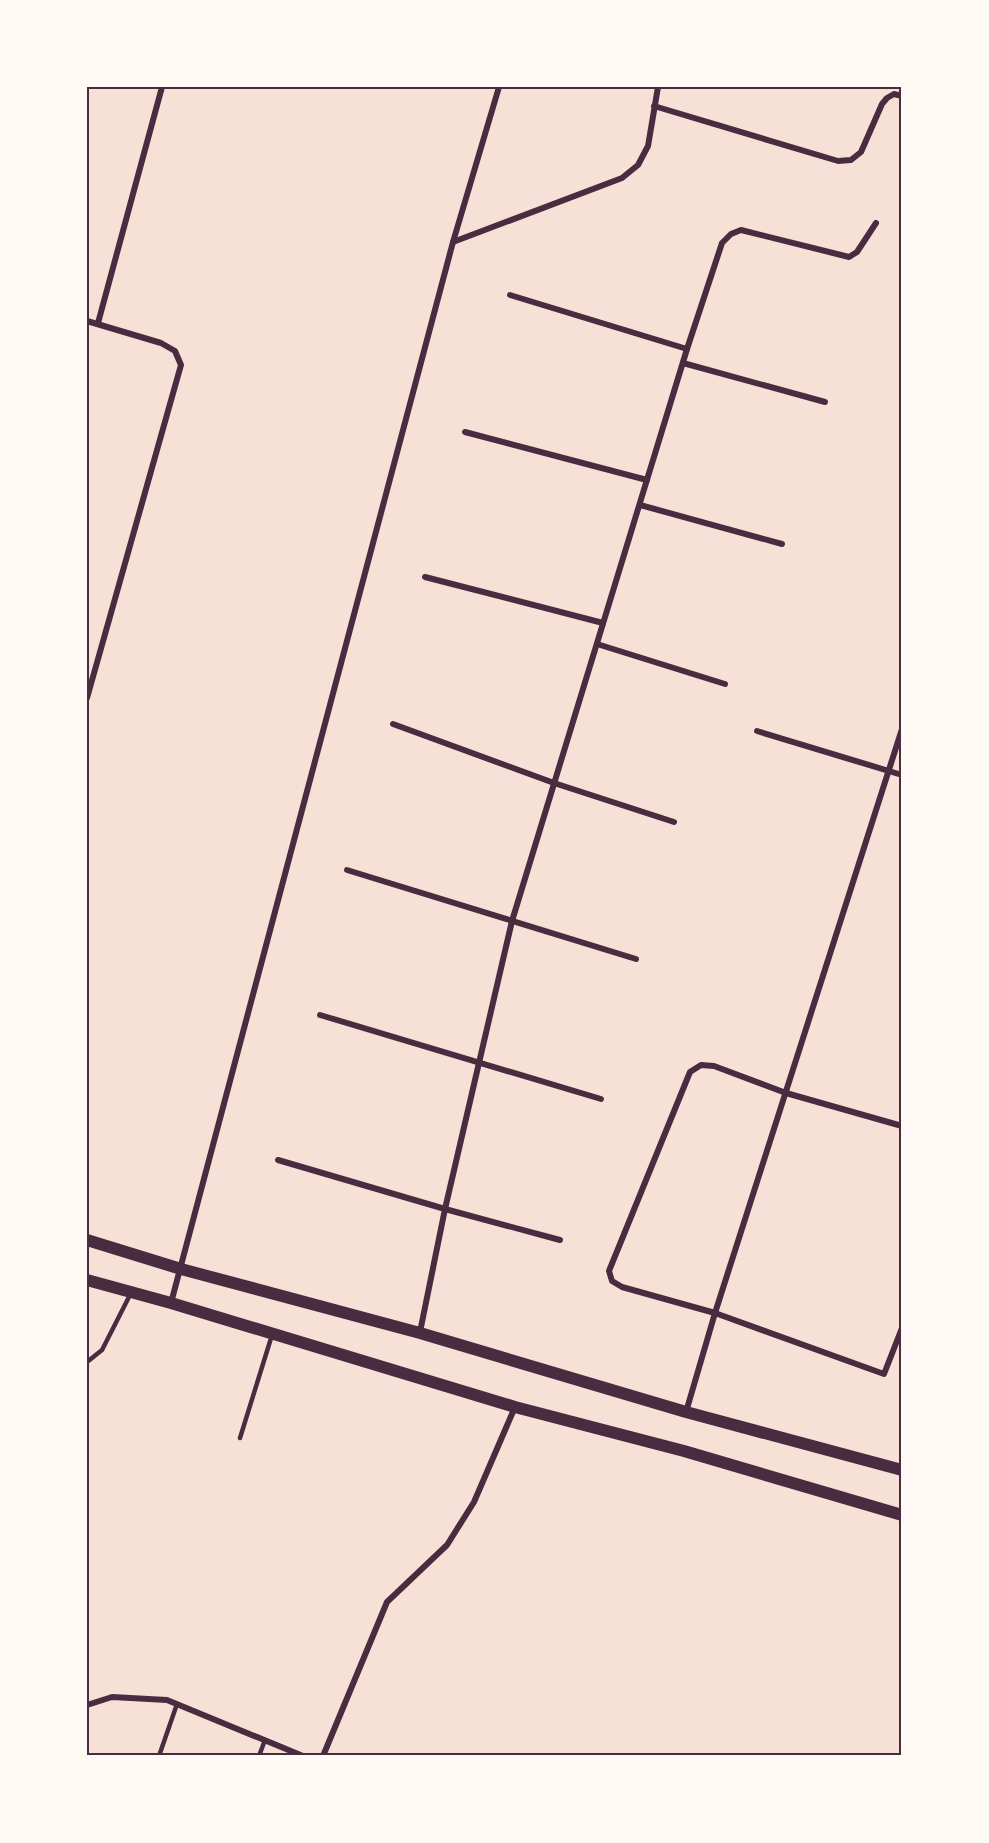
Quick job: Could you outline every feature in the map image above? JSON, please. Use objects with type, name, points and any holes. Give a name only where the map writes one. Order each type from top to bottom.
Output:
[{"type":"main road","points":[[87,1240],[181,1269],[420,1333],[686,1412],[902,1470]]},
{"type":"main road","points":[[87,1280],[171,1303],[515,1407],[684,1451],[902,1515]]},
{"type":"street","points":[[98,323],[162,87]]},
{"type":"street","points":[[171,1303],[453,242],[500,87]]},
{"type":"street","points":[[453,242],[622,178],[638,165],[648,146],[658,87]]},
{"type":"street","points":[[654,106],[838,161],[852,160],[861,152],[882,104],[894,94],[902,96]]},
{"type":"street","points":[[420,1333],[512,921],[687,349],[722,243],[731,234],[741,230],[849,257],[857,252],[876,223]]},
{"type":"street","points":[[510,295],[687,349]]},
{"type":"street","points":[[87,321],[161,343],[175,351],[181,365],[87,698]]},
{"type":"street","points":[[683,363],[825,402]]},
{"type":"street","points":[[465,432],[647,480]]},
{"type":"street","points":[[640,505],[782,544]]},
{"type":"street","points":[[425,577],[603,623]]},
{"type":"street","points":[[597,644],[725,684]]},
{"type":"street","points":[[393,724],[554,783],[674,822]]},
{"type":"street","points":[[686,1412],[715,1313],[902,729]]},
{"type":"street","points":[[756,730],[902,775]]},
{"type":"street","points":[[347,870],[636,959]]},
{"type":"street","points":[[320,1015],[601,1099]]},
{"type":"street","points":[[902,1126],[786,1093],[714,1066],[701,1065],[690,1072],[609,1271],[612,1281],[622,1287],[715,1313],[884,1374],[902,1328]]},
{"type":"street","points":[[278,1160],[560,1240]]},
{"type":"street","points":[[323,1756],[387,1602],[447,1545],[474,1502],[515,1407]]},
{"type":"street","points":[[87,1705],[112,1697],[167,1700],[303,1756]]},
{"type":"lane","points":[[87,1362],[102,1350],[131,1293]]},
{"type":"lane","points":[[240,1438],[272,1335]]},
{"type":"lane","points":[[159,1756],[177,1704]]},
{"type":"lane","points":[[259,1756],[265,1740]]}]
